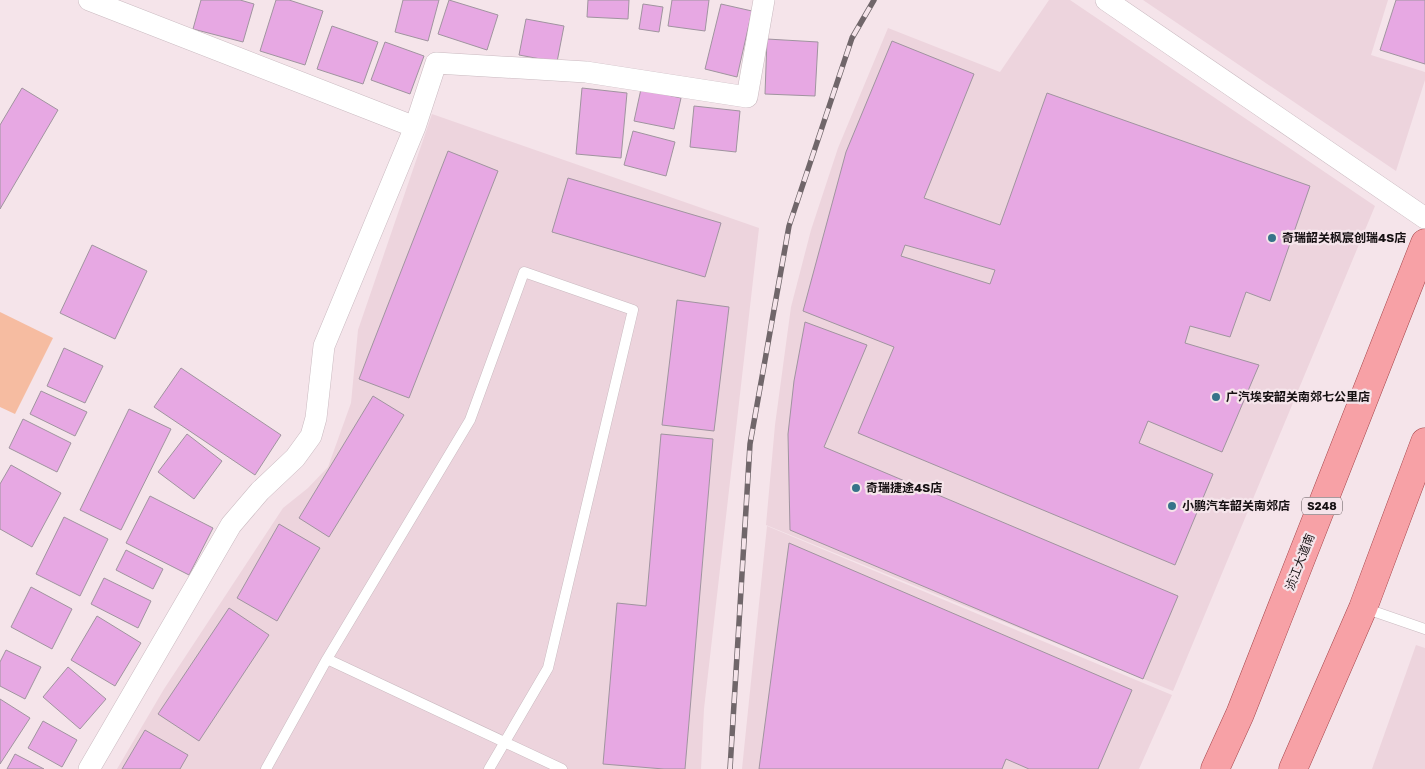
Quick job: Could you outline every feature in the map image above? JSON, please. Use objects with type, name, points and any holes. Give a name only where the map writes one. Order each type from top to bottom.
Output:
[{"type":"main road","name":"浈江大道南","points":[[1215,769],[1240,714],[1425,243]]},
{"type":"main road","points":[[1293,769],[1363,608],[1425,442]]},
{"type":"street","points":[[89,0],[415,126]]},
{"type":"street","points":[[89,769],[231,525],[260,491],[295,458],[311,436],[316,418],[324,346],[415,126],[436,63],[586,72],[747,97],[764,0]]},
{"type":"street","points":[[1106,0],[1425,218]]},
{"type":"lane","points":[[266,769],[328,659],[470,420],[524,272],[634,310],[548,668],[489,769]]},
{"type":"lane","points":[[1363,608],[1425,629]]},
{"type":"lane","points":[[328,659],[562,769]]},
{"type":"shaded area","points":[[1049,0],[1070,0],[1375,206],[1173,691],[766,525],[775,425],[791,307],[811,230],[838,148],[888,28],[1000,72]]},
{"type":"shaded area","points":[[1143,0],[1388,0],[1371,55],[1425,72],[1425,80],[1396,171]]},
{"type":"shaded area","points":[[432,114],[759,228],[704,709],[701,769],[117,769],[164,689],[283,508],[308,488],[328,467],[351,403],[358,330]]},
{"type":"shaded area","points":[[0,312],[53,338],[15,414],[0,407]]},
{"type":"shaded area","points":[[767,526],[1172,695],[1139,769],[742,769]]},
{"type":"shaded area","points":[[1416,645],[1425,648],[1425,769],[1372,769]]},
{"type":"building","points":[[201,0],[240,0],[254,4],[243,42],[193,29]]},
{"type":"building","points":[[276,0],[289,0],[323,11],[305,65],[260,51]]},
{"type":"building","points":[[403,0],[439,0],[428,41],[395,32]]},
{"type":"building","points":[[449,0],[498,15],[487,50],[438,34]]},
{"type":"building","points":[[588,0],[629,0],[628,19],[587,17]]},
{"type":"building","points":[[672,0],[709,0],[705,31],[668,26]]},
{"type":"building","points":[[1396,0],[1425,0],[1425,64],[1380,50]]},
{"type":"building","points":[[643,4],[663,7],[659,32],[639,29]]},
{"type":"building","points":[[721,4],[752,11],[737,77],[705,69]]},
{"type":"building","points":[[526,19],[564,26],[557,62],[519,55]]},
{"type":"building","points":[[332,26],[378,42],[363,84],[317,69]]},
{"type":"building","points":[[767,39],[818,42],[815,96],[765,94]]},
{"type":"building","points":[[892,41],[974,74],[924,198],[1000,225],[1047,93],[1310,186],[1270,301],[1246,292],[1230,337],[1190,326],[1185,343],[1259,365],[1222,452],[1148,421],[1139,443],[1213,474],[1175,565],[858,433],[894,347],[803,311],[846,152]],"holes":[[[905,245],[995,270],[990,284],[901,256]]]},
{"type":"building","points":[[385,42],[424,56],[410,94],[371,80]]},
{"type":"building","points":[[22,88],[58,110],[0,209],[0,125]]},
{"type":"building","points":[[582,88],[627,93],[621,158],[576,154]]},
{"type":"building","points":[[641,89],[681,98],[674,129],[634,121]]},
{"type":"building","points":[[694,106],[740,111],[736,152],[690,147]]},
{"type":"building","points":[[633,131],[675,142],[666,176],[624,165]]},
{"type":"building","points":[[448,151],[498,171],[409,398],[359,379]]},
{"type":"building","points":[[568,178],[721,223],[705,277],[552,232]]},
{"type":"building","points":[[92,245],[147,271],[115,339],[60,313]]},
{"type":"building","points":[[677,300],[729,307],[714,431],[662,425]]},
{"type":"building","name":"奇瑞捷途4S店","points":[[805,322],[867,345],[824,447],[1178,596],[1143,679],[790,530],[788,434],[794,381]]},
{"type":"building","points":[[64,348],[103,366],[85,403],[47,386]]},
{"type":"building","points":[[181,368],[281,435],[255,475],[154,407]]},
{"type":"building","points":[[41,391],[87,412],[75,436],[30,414]]},
{"type":"building","points":[[373,396],[404,415],[329,537],[299,518]]},
{"type":"building","points":[[129,409],[171,429],[121,530],[80,510]]},
{"type":"building","points":[[23,419],[71,443],[57,472],[9,448]]},
{"type":"building","points":[[187,434],[222,461],[194,499],[158,472]]},
{"type":"building","points":[[661,434],[713,439],[685,769],[603,764],[617,603],[646,606]]},
{"type":"building","points":[[11,465],[61,493],[32,547],[0,529],[0,484]]},
{"type":"building","points":[[150,496],[213,528],[189,575],[126,543]]},
{"type":"building","points":[[64,517],[108,539],[80,596],[36,574]]},
{"type":"building","points":[[279,524],[320,548],[277,621],[237,598]]},
{"type":"building","points":[[789,543],[1132,690],[1098,769],[1029,769],[1006,759],[1002,769],[759,769]]},
{"type":"building","points":[[126,550],[163,569],[153,589],[116,570]]},
{"type":"building","points":[[104,578],[151,601],[138,628],[91,604]]},
{"type":"building","points":[[31,587],[72,609],[52,649],[11,627]]},
{"type":"building","points":[[229,608],[269,635],[199,741],[158,714]]},
{"type":"building","points":[[97,616],[141,643],[115,686],[71,660]]},
{"type":"building","points":[[6,650],[41,667],[25,699],[0,686],[0,662]]},
{"type":"building","points":[[68,667],[106,699],[80,729],[43,697]]},
{"type":"building","points":[[0,699],[30,718],[0,764]]},
{"type":"building","points":[[43,721],[77,740],[62,767],[28,748]]},
{"type":"building","points":[[145,730],[188,755],[180,769],[122,769]]},
{"type":"building","points":[[15,754],[44,769],[7,769]]},
{"type":"railway","points":[[730,769],[750,444],[789,226],[852,38],[874,0]]},
{"type":"place","name":"奇瑞韶关枫宸创瑞4S店","points":[[1272,238]]},
{"type":"place","name":"广汽埃安韶关南郊七公里店","points":[[1216,397]]},
{"type":"place","name":"奇瑞捷途4S店","points":[[856,488]]},
{"type":"place","name":"小鹏汽车韶关南郊店","points":[[1172,506]]}]
